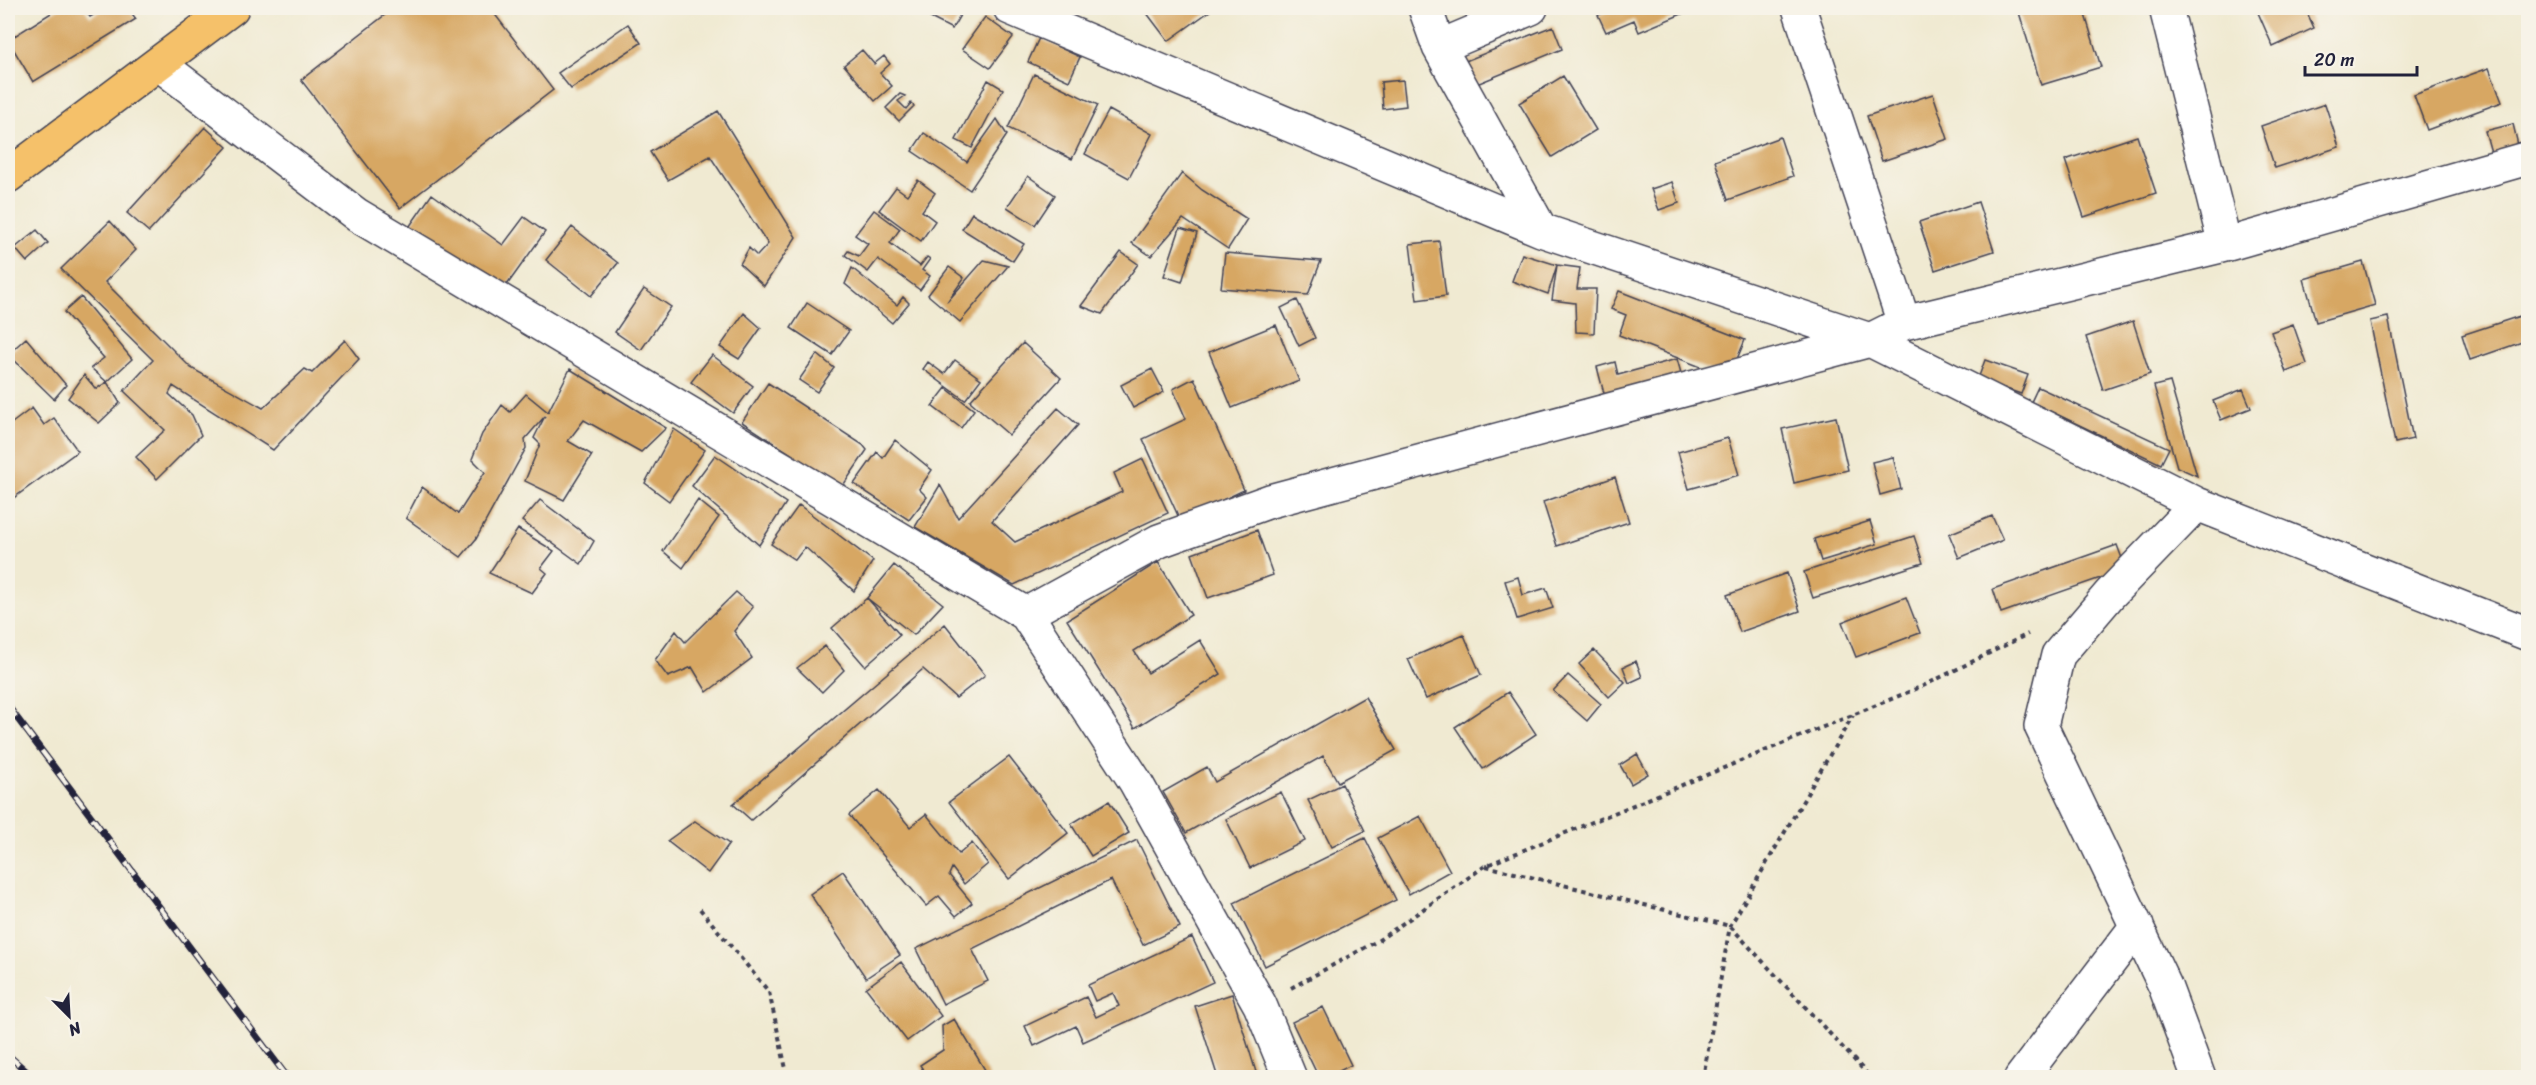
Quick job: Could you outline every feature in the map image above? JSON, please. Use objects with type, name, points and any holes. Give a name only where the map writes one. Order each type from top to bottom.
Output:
[{"type":"highway","points":[[8,176],[232,8]]},
{"type":"street","points":[[1010,8],[1541,230],[1870,340],[2197,504],[2529,634]]},
{"type":"street","points":[[1425,8],[1439,47],[1541,230]]},
{"type":"street","points":[[1439,47],[1531,8]]},
{"type":"street","points":[[1799,8],[1904,323]]},
{"type":"street","points":[[2166,8],[2225,245]]},
{"type":"street","points":[[159,64],[357,215],[1026,614],[1135,781],[1260,1005],[1290,1077]]},
{"type":"street","points":[[1026,614],[1159,541],[1270,501],[1870,340],[1904,323],[2225,245],[2529,158]]},
{"type":"street","points":[[2197,504],[2110,594],[2058,656],[2041,726],[2165,986],[2199,1077]]},
{"type":"street","points":[[2021,1077],[2137,926]]},
{"type":"path","points":[[1260,1005],[1379,940],[1485,866],[1923,686],[2037,630]]},
{"type":"path","points":[[1703,1077],[1730,926],[1853,715]]},
{"type":"path","points":[[1485,866],[1730,926],[1871,1077]]},
{"type":"path","points":[[699,909],[768,992],[788,1077]]},
{"type":"building","points":[[59,8],[84,8],[90,17],[105,8],[128,8],[136,19],[33,82],[8,40]]},
{"type":"building","points":[[394,8],[490,8],[553,90],[400,208],[301,80]]},
{"type":"building","points":[[917,8],[945,8],[960,15],[952,29],[915,10]]},
{"type":"building","points":[[1143,8],[1214,8],[1168,41]]},
{"type":"building","points":[[1616,8],[1696,8],[1639,32],[1634,20],[1606,32],[1598,15]]},
{"type":"building","points":[[2083,8],[2101,67],[2041,85],[2018,9]]},
{"type":"building","points":[[2256,8],[2305,8],[2314,28],[2273,47]]},
{"type":"building","points":[[985,17],[1013,37],[990,68],[962,49]]},
{"type":"building","points":[[628,24],[641,43],[571,89],[558,73]]},
{"type":"building","points":[[1553,26],[1562,49],[1472,86],[1463,62]]},
{"type":"building","points":[[1039,38],[1080,57],[1069,81],[1028,62]]},
{"type":"building","points":[[862,50],[874,64],[884,56],[890,64],[880,73],[892,86],[875,101],[844,65]]},
{"type":"building","points":[[2489,68],[2502,102],[2427,130],[2414,95]]},
{"type":"building","points":[[1034,74],[1098,105],[1072,159],[1008,128]]},
{"type":"building","points":[[1563,76],[1596,130],[1552,157],[1519,103]]},
{"type":"building","points":[[988,80],[1003,89],[972,148],[956,140]]},
{"type":"building","points":[[1403,80],[1406,106],[1383,109],[1381,82]]},
{"type":"building","points":[[900,94],[905,96],[898,101],[906,109],[911,103],[914,106],[899,121],[886,108]]},
{"type":"building","points":[[1933,94],[1948,139],[1882,161],[1867,116]]},
{"type":"building","points":[[2325,104],[2339,147],[2275,168],[2261,126]]},
{"type":"building","points":[[1109,110],[1152,134],[1129,178],[1085,154]]},
{"type":"building","points":[[718,111],[796,237],[764,286],[740,264],[749,248],[757,256],[768,244],[710,156],[668,180],[650,152]]},
{"type":"building","points":[[997,119],[1007,135],[970,190],[912,151],[924,133],[967,162]]},
{"type":"building","points":[[2513,124],[2519,149],[2492,156],[2485,131]]},
{"type":"building","points":[[205,127],[227,147],[149,232],[127,213]]},
{"type":"building","points":[[2137,136],[2156,193],[2084,217],[2065,160]]},
{"type":"building","points":[[1780,137],[1793,176],[1728,200],[1715,161]]},
{"type":"building","points":[[1182,173],[1202,190],[1247,219],[1228,249],[1183,219],[1151,256],[1132,243]]},
{"type":"building","points":[[1028,176],[1055,195],[1035,225],[1007,207]]},
{"type":"building","points":[[918,180],[935,193],[922,211],[935,221],[921,241],[879,210],[896,187],[907,195]]},
{"type":"building","points":[[1672,182],[1679,203],[1659,210],[1651,189]]},
{"type":"building","points":[[432,194],[503,245],[524,217],[545,232],[507,285],[405,233]]},
{"type":"building","points":[[1978,202],[1994,251],[1935,270],[1919,222]]},
{"type":"building","points":[[874,210],[900,229],[890,243],[920,266],[927,257],[930,259],[922,270],[930,276],[920,290],[878,259],[868,272],[845,255],[848,251],[859,256],[868,244],[855,235]]},
{"type":"building","points":[[972,213],[1024,244],[1013,261],[962,229]]},
{"type":"building","points":[[110,221],[136,250],[105,282],[191,368],[263,408],[305,369],[312,373],[345,340],[359,359],[273,450],[173,386],[169,394],[192,415],[201,435],[157,479],[136,457],[165,430],[124,391],[153,360],[61,269]]},
{"type":"building","points":[[572,227],[618,263],[591,296],[546,260]]},
{"type":"building","points":[[1180,228],[1197,233],[1182,282],[1164,276]]},
{"type":"building","points":[[37,230],[48,243],[27,262],[15,248]]},
{"type":"building","points":[[1439,241],[1446,296],[1417,300],[1410,244]]},
{"type":"building","points":[[1121,252],[1138,264],[1102,314],[1081,306]]},
{"type":"building","points":[[1225,253],[1321,261],[1308,295],[1221,288]]},
{"type":"building","points":[[1522,254],[1557,265],[1548,294],[1512,281]]},
{"type":"building","points":[[984,260],[1008,266],[960,322],[928,295],[949,267],[964,278],[947,302]]},
{"type":"building","points":[[2363,262],[2375,305],[2316,322],[2304,279]]},
{"type":"building","points":[[1557,265],[1580,268],[1577,289],[1596,289],[1594,333],[1576,332],[1575,303],[1552,300]]},
{"type":"building","points":[[852,268],[897,305],[903,297],[909,303],[892,323],[845,284]]},
{"type":"building","points":[[644,289],[671,307],[641,350],[615,332]]},
{"type":"building","points":[[1619,291],[1745,340],[1729,378],[1619,335],[1626,315],[1611,309]]},
{"type":"building","points":[[81,297],[132,359],[107,382],[91,368],[104,358],[64,312]]},
{"type":"building","points":[[1297,300],[1315,338],[1299,346],[1281,308]]},
{"type":"building","points":[[807,303],[849,331],[832,355],[791,328]]},
{"type":"building","points":[[744,313],[761,328],[739,359],[720,347]]},
{"type":"building","points":[[2523,315],[2528,340],[2470,360],[2462,335]]},
{"type":"building","points":[[2388,317],[2413,439],[2395,443],[2370,321]]},
{"type":"building","points":[[2133,321],[2150,374],[2103,390],[2086,337]]},
{"type":"building","points":[[2293,324],[2307,364],[2286,372],[2271,332]]},
{"type":"building","points":[[1276,325],[1299,381],[1232,408],[1209,352]]},
{"type":"building","points":[[26,338],[66,385],[54,399],[8,354]]},
{"type":"building","points":[[1023,343],[1061,378],[1009,435],[970,401]]},
{"type":"building","points":[[817,354],[834,368],[817,392],[799,380]]},
{"type":"building","points":[[712,355],[753,386],[733,413],[691,382]]},
{"type":"building","points":[[1677,359],[1683,380],[1606,401],[1597,367],[1615,362],[1618,375]]},
{"type":"building","points":[[955,360],[981,379],[965,400],[923,369],[928,362],[944,374]]},
{"type":"building","points":[[1985,360],[2028,375],[2021,394],[1978,379]]},
{"type":"building","points":[[570,369],[666,428],[641,452],[584,420],[568,441],[592,455],[564,500],[525,481],[540,444],[534,438],[545,416],[525,439],[526,448],[476,539],[461,557],[406,518],[422,487],[458,514],[485,472],[472,459],[482,434],[502,405],[510,412],[526,394],[548,412]]},
{"type":"building","points":[[1152,369],[1164,392],[1133,408],[1121,385]]},
{"type":"building","points":[[84,375],[96,389],[107,382],[120,403],[99,423],[68,398]]},
{"type":"building","points":[[1194,378],[1244,490],[1180,520],[1143,439],[1186,419],[1173,389]]},
{"type":"building","points":[[2170,382],[2197,476],[2177,467],[2154,386]]},
{"type":"building","points":[[768,383],[863,445],[867,450],[842,487],[742,422]]},
{"type":"building","points":[[2038,387],[2169,448],[2161,464],[2031,402]]},
{"type":"building","points":[[946,388],[974,410],[961,428],[932,406]]},
{"type":"building","points":[[2243,389],[2251,408],[2221,420],[2213,401]]},
{"type":"building","points":[[32,408],[44,425],[54,418],[78,451],[8,502],[8,426]]},
{"type":"building","points":[[1058,408],[1078,425],[992,521],[1015,542],[1122,492],[1114,473],[1143,459],[1168,513],[1014,585],[915,527],[940,485],[958,518]]},
{"type":"building","points":[[1836,417],[1848,470],[1794,483],[1782,429]]},
{"type":"building","points":[[674,429],[705,450],[669,501],[645,483]]},
{"type":"building","points":[[1728,438],[1739,475],[1689,489],[1678,452]]},
{"type":"building","points":[[895,440],[932,470],[919,489],[927,497],[909,520],[854,484],[877,452],[883,458]]},
{"type":"building","points":[[715,455],[786,503],[759,545],[692,486]]},
{"type":"building","points":[[1893,457],[1901,489],[1880,495],[1872,462]]},
{"type":"building","points":[[1615,477],[1629,522],[1557,546],[1543,502]]},
{"type":"building","points":[[540,500],[594,541],[581,564],[522,521]]},
{"type":"building","points":[[698,500],[719,517],[683,568],[663,551]]},
{"type":"building","points":[[799,505],[873,561],[854,591],[805,547],[795,560],[771,544]]},
{"type":"building","points":[[1992,516],[2003,540],[1959,558],[1949,534]]},
{"type":"building","points":[[1870,521],[1877,544],[1821,561],[1814,539]]},
{"type":"building","points":[[518,529],[554,551],[541,568],[547,573],[532,593],[489,573]]},
{"type":"building","points":[[1257,530],[1273,575],[1208,598],[1192,554]]},
{"type":"building","points":[[1914,536],[1923,563],[1813,598],[1804,572]]},
{"type":"building","points":[[2117,545],[2126,569],[2001,613],[1993,589]]},
{"type":"building","points":[[1158,562],[1191,615],[1134,651],[1148,673],[1200,640],[1221,674],[1135,728],[1067,620]]},
{"type":"building","points":[[894,565],[943,604],[914,635],[867,598]]},
{"type":"building","points":[[1787,573],[1800,611],[1740,632],[1727,595]]},
{"type":"building","points":[[1518,577],[1523,595],[1546,588],[1553,608],[1517,619],[1505,581]]},
{"type":"building","points":[[736,592],[753,607],[734,631],[752,658],[707,692],[692,667],[668,677],[655,660],[676,631],[685,642]]},
{"type":"building","points":[[1906,597],[1920,633],[1856,657],[1842,622]]},
{"type":"building","points":[[867,598],[900,635],[865,666],[832,628]]},
{"type":"building","points":[[945,624],[985,675],[956,698],[923,669],[751,820],[733,804]]},
{"type":"building","points":[[1464,635],[1481,675],[1426,699],[1408,659]]},
{"type":"building","points":[[825,646],[844,670],[822,692],[797,668]]},
{"type":"building","points":[[1594,650],[1625,682],[1609,697],[1579,664]]},
{"type":"building","points":[[1636,661],[1642,677],[1629,683],[1623,667]]},
{"type":"building","points":[[1568,675],[1601,704],[1587,721],[1553,691]]},
{"type":"building","points":[[1508,692],[1536,734],[1483,769],[1455,727]]},
{"type":"building","points":[[1365,697],[1396,750],[1338,782],[1323,756],[1186,833],[1163,792],[1207,767],[1215,782]]},
{"type":"building","points":[[1637,754],[1648,774],[1631,784],[1620,765]]},
{"type":"building","points":[[1009,757],[1068,833],[1009,879],[949,802]]},
{"type":"building","points":[[1342,784],[1365,831],[1332,847],[1308,800]]},
{"type":"building","points":[[879,790],[910,827],[926,814],[959,854],[972,843],[988,864],[964,884],[952,868],[949,875],[972,903],[956,916],[939,896],[926,906],[849,815]]},
{"type":"building","points":[[1281,792],[1305,841],[1250,868],[1226,819]]},
{"type":"building","points":[[1109,801],[1129,833],[1091,856],[1071,824]]},
{"type":"building","points":[[1420,816],[1450,871],[1409,894],[1378,838]]},
{"type":"building","points":[[695,821],[729,844],[708,873],[667,841]]},
{"type":"building","points":[[1365,838],[1396,900],[1265,966],[1234,903]]},
{"type":"building","points":[[1137,840],[1180,927],[1143,945],[1111,880],[972,949],[988,981],[943,1004],[916,949]]},
{"type":"building","points":[[843,871],[900,955],[866,978],[810,894]]},
{"type":"building","points":[[1192,937],[1213,982],[1083,1042],[1076,1026],[1034,1046],[1025,1026],[1086,997],[1096,1017],[1119,1006],[1113,993],[1095,1001],[1088,985]]},
{"type":"building","points":[[901,962],[941,1016],[907,1041],[866,988]]},
{"type":"building","points":[[1232,994],[1256,1072],[1239,1078],[1218,1078],[1195,1006]]},
{"type":"building","points":[[1323,1007],[1351,1065],[1326,1078],[1319,1078],[1292,1022]]},
{"type":"building","points":[[954,1019],[990,1078],[928,1078],[920,1065],[943,1050],[942,1026]]},
{"type":"railway","points":[[8,706],[288,1078]]},
{"type":"railway","points":[[8,1055],[34,1078]]}]
